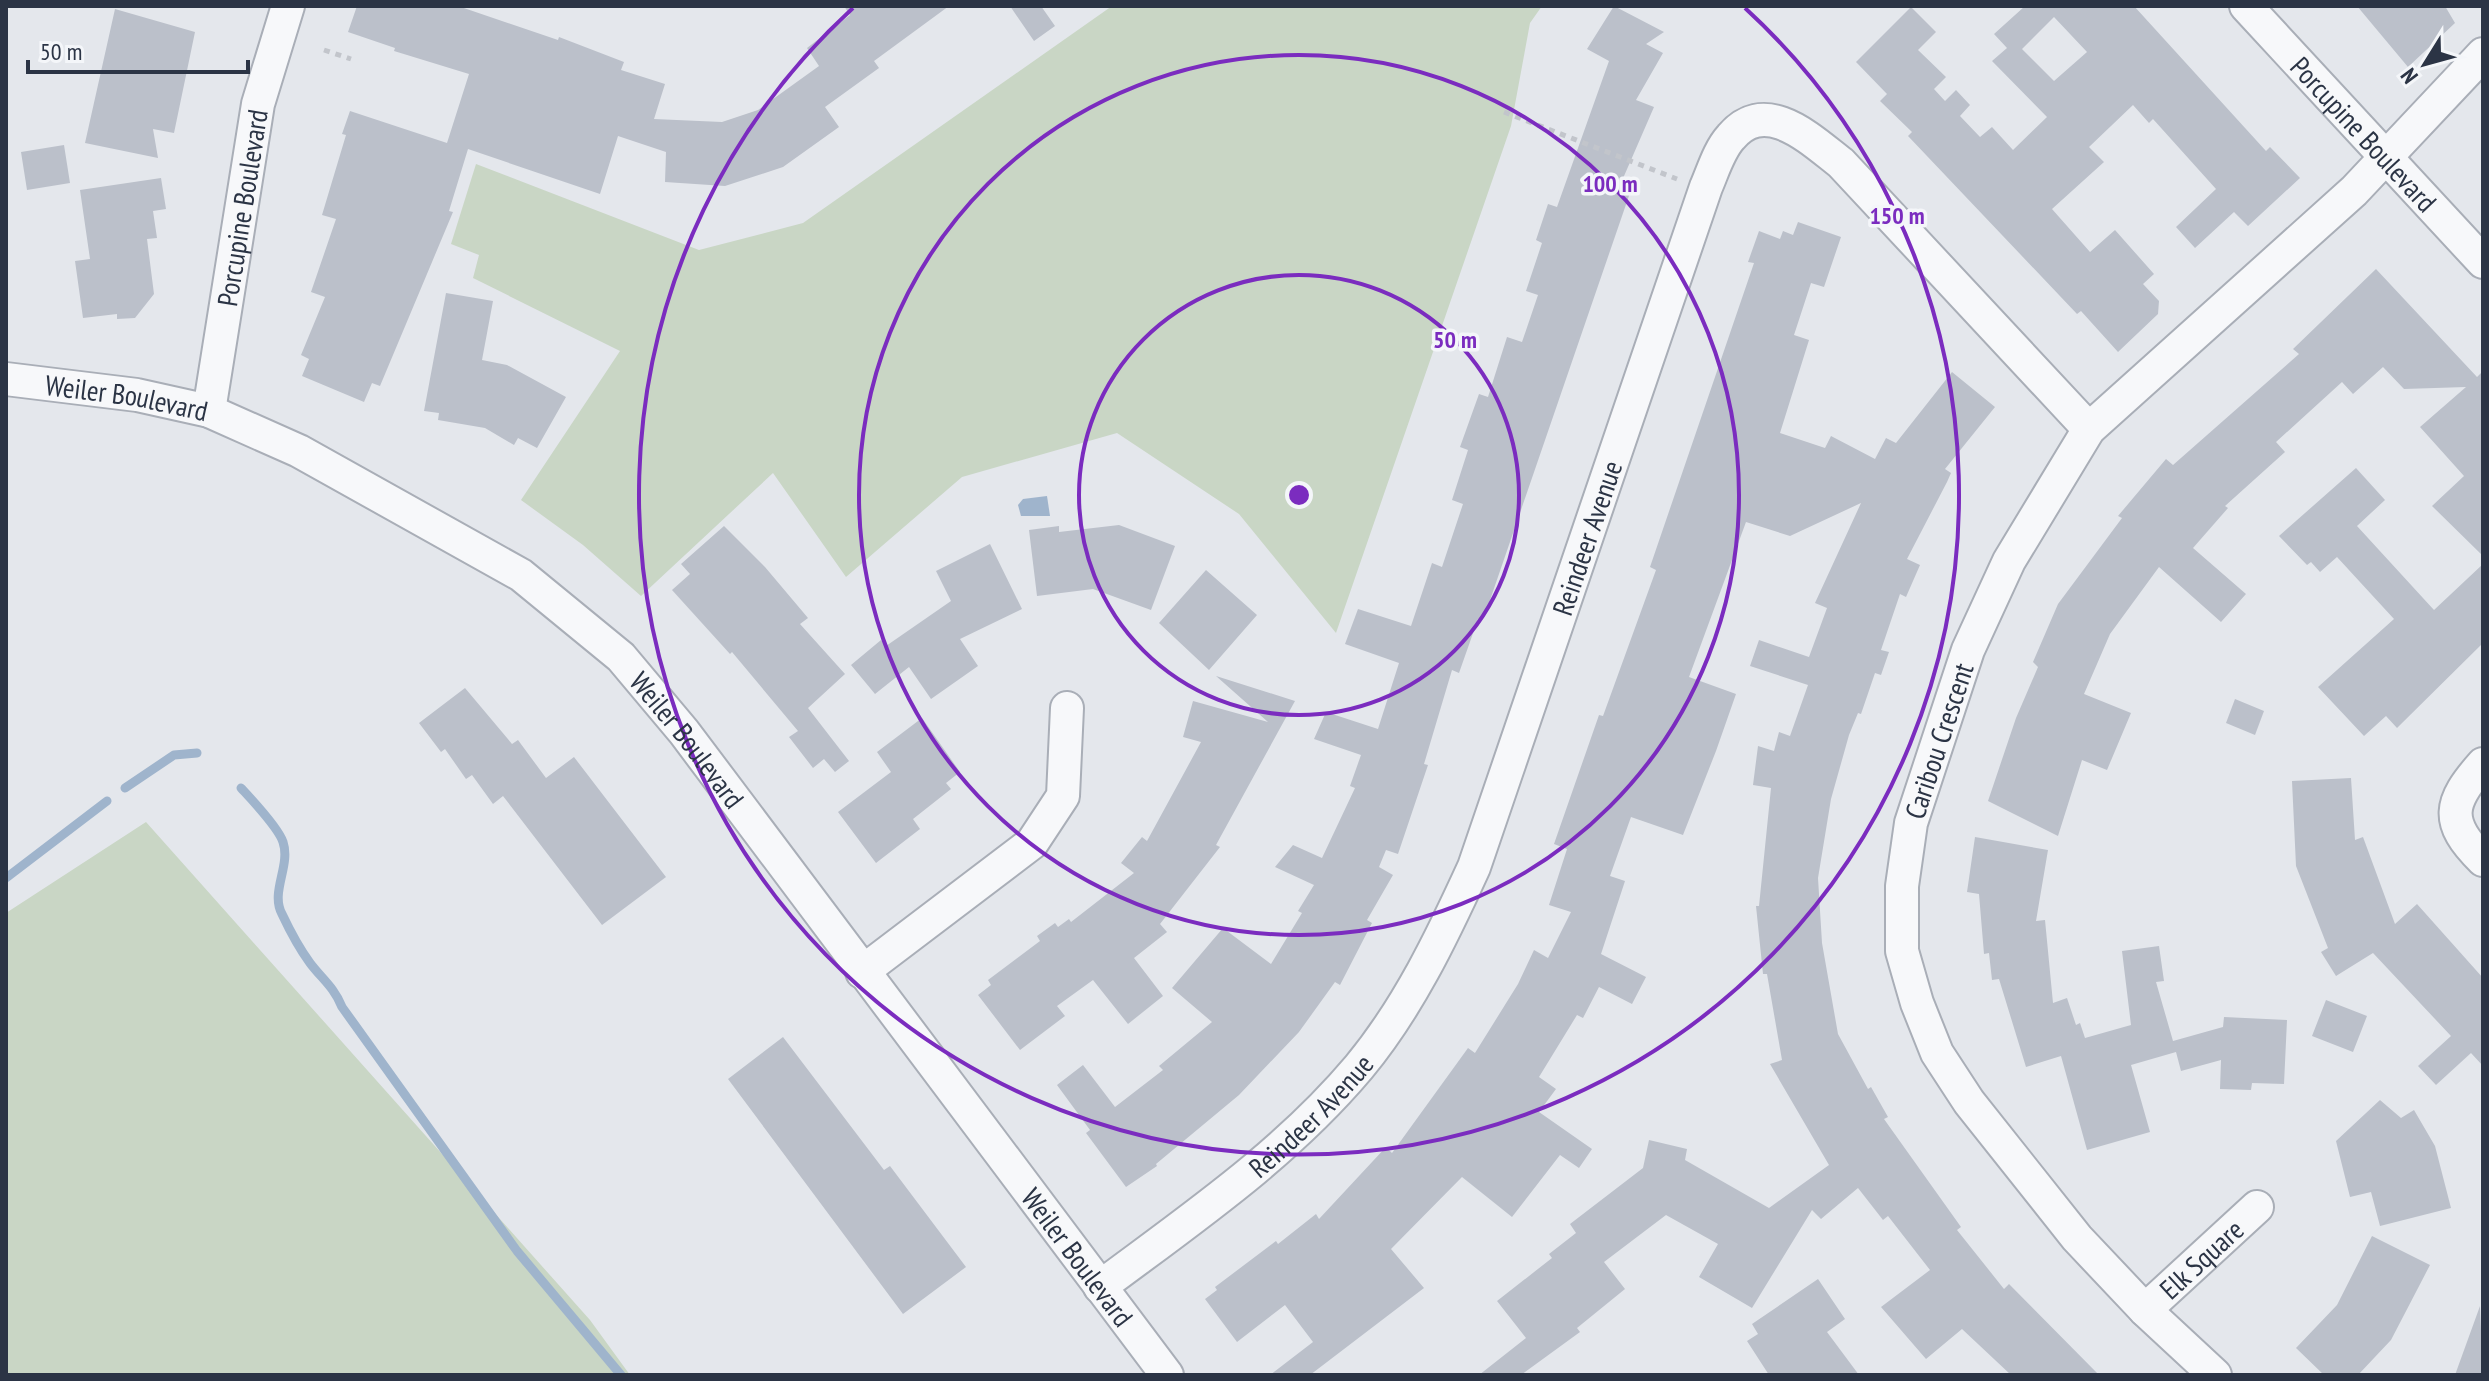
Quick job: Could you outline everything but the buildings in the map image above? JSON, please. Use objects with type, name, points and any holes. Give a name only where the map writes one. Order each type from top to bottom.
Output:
[{"type":"street","name":"Porcupine Boulevard","points":[[209,411],[258,104],[288,6]]},
{"type":"street","name":"Porcupine Boulevard","points":[[2246,6],[2483,262]]},
{"type":"street","name":"Caribou Crescent","points":[[2215,1375],[2145,1310],[2077,1238],[1969,1102],[1937,1053],[1917,1003],[1902,951],[1902,886],[1911,823],[1968,650],[2009,561],[2089,429],[2343,201],[2483,54]]},
{"type":"street","name":"Reindeer Avenue","points":[[1100,1287],[1248,1176],[1318,1112],[1360,1065],[1386,1029],[1438,944],[1474,867],[1705,190],[1729,139],[1745,123],[1760,118],[1801,131],[1841,163],[2089,429]]},
{"type":"street","name":"Weiler Boulevard","points":[[6,379],[137,395],[209,411],[314,458],[521,575],[621,657],[684,732],[1167,1375]]},
{"type":"street","points":[[862,972],[1032,843],[1063,796],[1067,708]]},
{"type":"street","points":[[2483,764],[2459,791],[2455,814],[2465,842],[2483,860]]},
{"type":"street","name":"Elk Square","points":[[2145,1310],[2257,1207]]},
{"type":"path","points":[[324,50],[351,59]]},
{"type":"path","points":[[1504,112],[1705,190]]},
{"type":"green space","points":[[1112,6],[1542,6],[1530,23],[1511,126],[1336,633],[1239,514],[1117,433],[962,477],[846,577],[773,473],[641,596],[583,545],[521,500],[620,351],[473,278],[479,255],[451,244],[476,164],[699,250],[803,223]]},
{"type":"green space","points":[[146,822],[590,1320],[630,1375],[6,1375],[6,913]]},
{"type":"water","points":[[1047,496],[1050,516],[1021,516],[1018,505],[1023,499]]},
{"type":"waterway","points":[[125,788],[174,755],[197,753]]},
{"type":"waterway","points":[[241,788],[270,821],[283,842],[285,860],[279,906],[302,951],[517,1251],[621,1375]]},
{"type":"waterway","points":[[6,878],[107,801]]}]
